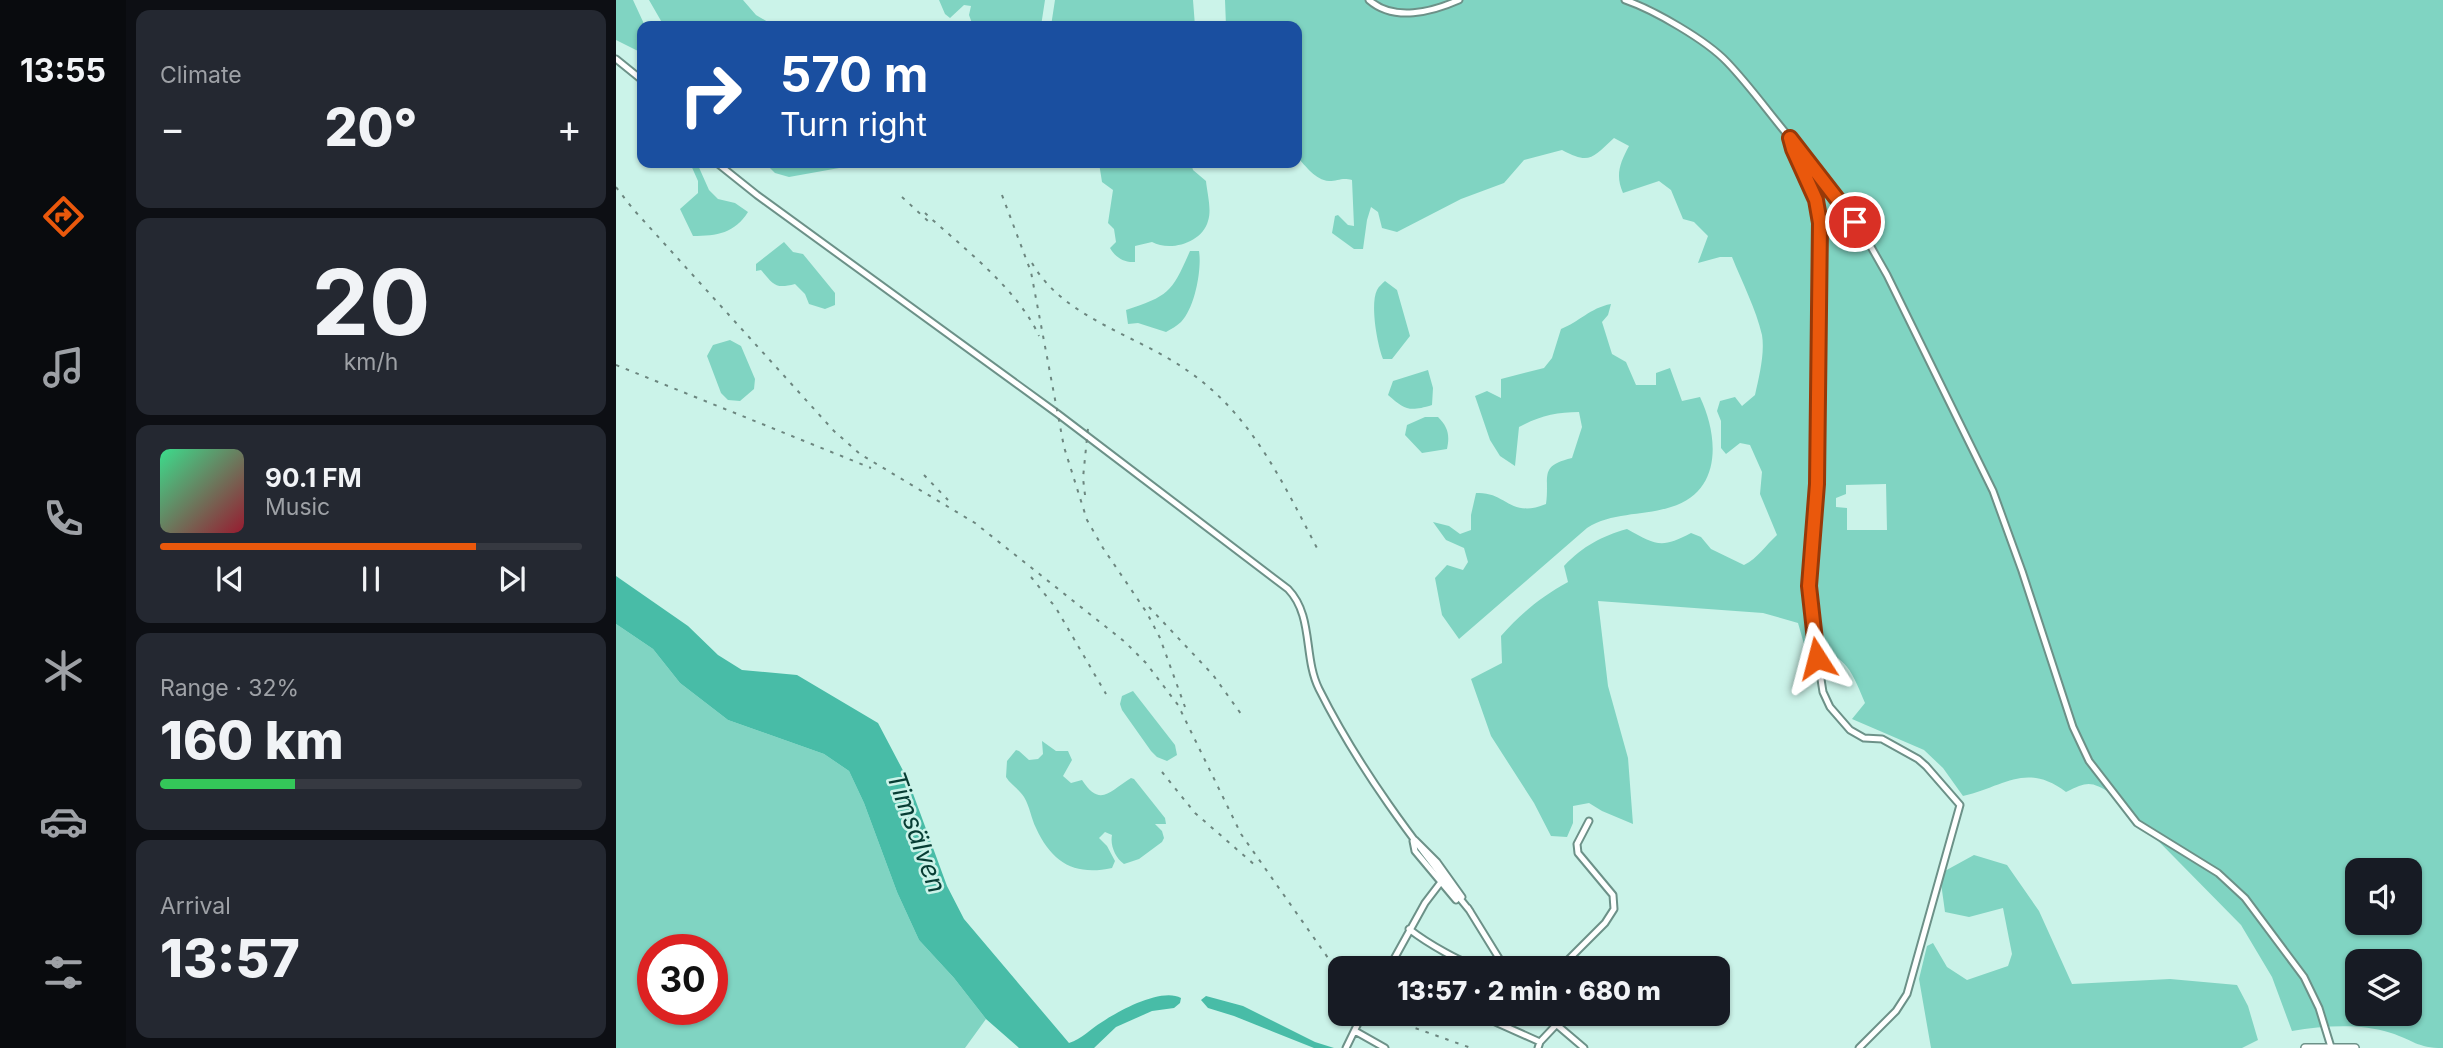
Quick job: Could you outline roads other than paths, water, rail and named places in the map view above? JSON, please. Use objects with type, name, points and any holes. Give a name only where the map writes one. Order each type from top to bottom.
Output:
[{"type":"street","points":[[1369,0],[1386,10],[1407,13],[1433,10],[1459,0]]},
{"type":"street","points":[[1625,0],[1645,7],[1718,54],[1790,138],[1866,238],[1897,295],[1993,491],[2073,727],[2089,761],[2137,823],[2218,873],[2245,898],[2304,977],[2319,1008],[2331,1047]]},
{"type":"street","points":[[616,59],[637,76]]},
{"type":"street","points":[[1790,138],[1816,200],[1820,223],[1817,484],[1809,586],[1823,692],[1830,707],[1850,730],[1864,738],[1882,739],[1918,759],[1961,805],[1907,994],[1896,1011],[1859,1048]]},
{"type":"street","points":[[723,168],[1058,414],[1294,595],[1303,612],[1311,668],[1320,691],[1412,838],[1420,842],[1441,882],[1478,925]]},
{"type":"street","points":[[1572,956],[1605,923],[1614,909],[1613,895],[1578,853],[1577,845],[1589,821]]},
{"type":"street","points":[[1433,865],[1460,893],[1497,956]]},
{"type":"street","points":[[1394,956],[1441,882]]},
{"type":"street","points":[[1409,929],[1428,943],[1454,956]]},
{"type":"street","points":[[1346,1048],[1357,1026]]},
{"type":"street","points":[[1501,1026],[1539,1045],[1555,1026]]},
{"type":"street","points":[[1557,1026],[1584,1048]]},
{"type":"street","points":[[1355,1031],[1385,1048]]},
{"type":"street","points":[[2305,1048],[2355,1048]]},
{"type":"water","name":"Timsälven","points":[[616,576],[688,626],[718,655],[742,670],[797,675],[878,723],[908,780],[947,886],[964,919],[1069,1043],[1109,1017],[1140,1002],[1173,995],[1181,998],[1180,1003],[1174,1008],[1152,1011],[1116,1027],[1094,1048],[1019,1048],[986,1019],[954,978],[919,940],[849,771],[824,754],[728,720],[680,683],[653,649],[616,624]]},
{"type":"water","points":[[1206,996],[1243,1006],[1315,1042],[1334,1048],[1314,1048],[1208,1008],[1201,1000]]},
{"type":"railway","points":[[616,187],[834,431],[860,454],[975,523],[1125,642],[1146,663],[1178,705],[1241,834],[1328,958]]},
{"type":"railway","points":[[1002,195],[1031,272],[1064,447],[1087,520],[1147,613],[1160,638],[1185,707]]},
{"type":"railway","points":[[902,197],[928,221]]},
{"type":"railway","points":[[925,213],[1003,285],[1018,302],[1039,336]]},
{"type":"railway","points":[[1032,263],[1046,282],[1082,312],[1168,358],[1211,389],[1230,408],[1264,452],[1318,550]]},
{"type":"railway","points":[[616,365],[871,468]]},
{"type":"railway","points":[[1085,495],[1083,478],[1088,428]]},
{"type":"railway","points":[[924,475],[948,500]]},
{"type":"railway","points":[[1031,577],[1056,608],[1106,694]]},
{"type":"railway","points":[[1149,607],[1213,675],[1244,718]]},
{"type":"railway","points":[[1162,772],[1195,813],[1256,866]]},
{"type":"railway","points":[[1411,1026],[1471,1048]]}]
